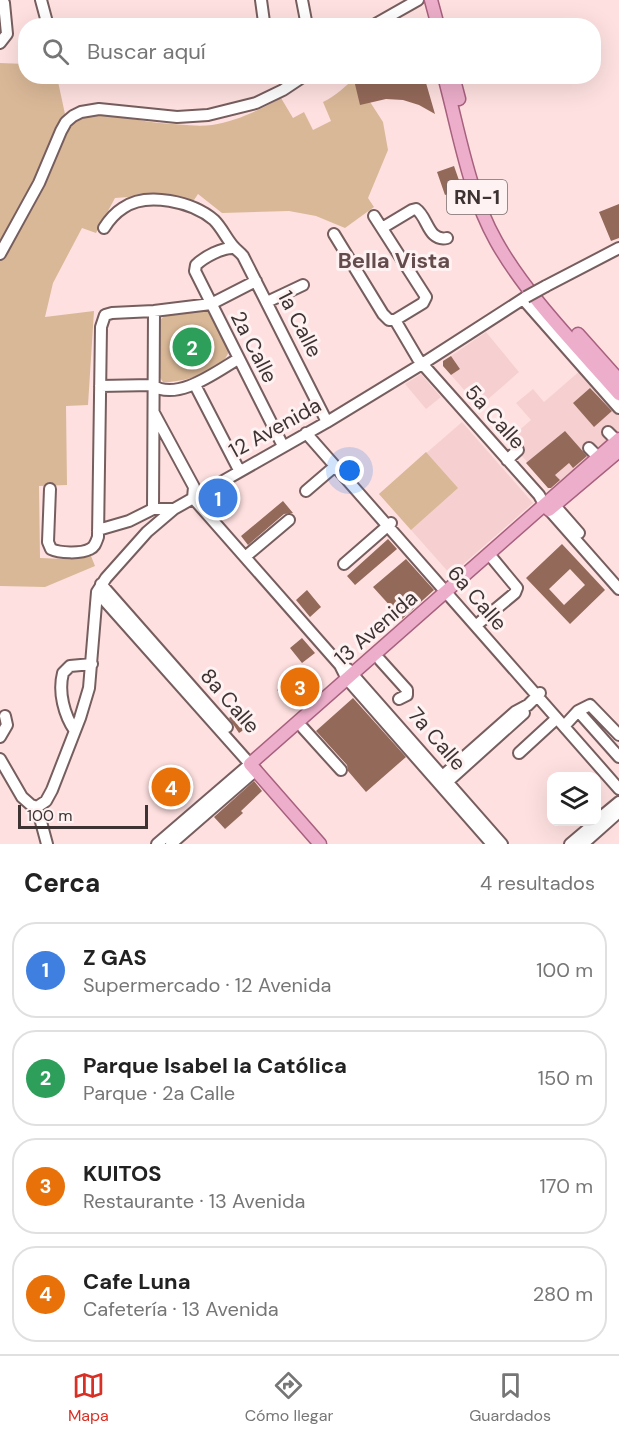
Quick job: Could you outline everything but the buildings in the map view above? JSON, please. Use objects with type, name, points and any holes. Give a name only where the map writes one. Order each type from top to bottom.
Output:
[{"type":"main road","points":[[423,0],[428,18]]},
{"type":"main road","points":[[431,0],[436,18]]},
{"type":"main road","name":"RN-1","points":[[446,84],[469,171],[487,223],[504,256],[619,394]]},
{"type":"main road","name":"RN-1","points":[[455,84],[480,184],[495,223],[544,302],[619,380]]},
{"type":"main road","name":"13 Avenida","points":[[255,765],[493,559],[594,452],[616,441]]},
{"type":"main road","name":"13 Avenida","points":[[255,765],[303,728],[353,679],[380,660],[616,441]]},
{"type":"main road","name":"8a Calle","points":[[255,765],[321,844]]},
{"type":"main road","name":"8a Calle","points":[[255,765],[328,844]]},
{"type":"street","points":[[41,0],[46,18]]},
{"type":"street","points":[[261,0],[263,18]]},
{"type":"street","points":[[302,0],[305,18]]},
{"type":"street","points":[[381,18],[400,0]]},
{"type":"street","points":[[385,18],[418,0]]},
{"type":"street","points":[[0,43],[7,34],[4,3]]},
{"type":"street","points":[[0,254],[39,183],[61,131],[73,116],[99,109],[177,117],[215,114],[256,103],[292,84]]},
{"type":"street","name":"1a Calle","points":[[104,228],[123,207],[137,201],[152,200],[188,206],[206,215],[219,226],[234,248],[243,256],[327,422]]},
{"type":"street","points":[[382,228],[416,209],[423,215],[433,234],[440,238],[447,238]]},
{"type":"street","points":[[374,216],[426,297],[423,303],[395,320]]},
{"type":"street","name":"5a Calle","points":[[333,234],[383,314],[389,320],[395,320],[422,364],[619,579]]},
{"type":"street","name":"2a Calle","points":[[234,248],[227,248],[201,261],[196,266],[197,276],[283,446]]},
{"type":"street","name":"12 Avenida","points":[[99,588],[147,532],[174,509],[327,422],[524,298],[619,248]]},
{"type":"street","points":[[50,489],[48,542],[51,549],[57,551],[86,550],[93,547],[98,537],[101,327],[105,315],[211,304],[256,281]]},
{"type":"street","points":[[267,302],[303,285]]},
{"type":"street","points":[[524,298],[619,408]]},
{"type":"street","points":[[153,311],[153,509]]},
{"type":"street","points":[[100,386],[152,385],[158,390],[169,391],[195,385],[238,359]]},
{"type":"street","points":[[195,385],[239,470]]},
{"type":"street","points":[[153,413],[194,487],[193,498]]},
{"type":"street","name":"6a Calle","points":[[308,432],[334,466],[358,489]]},
{"type":"street","name":"6a Calle","points":[[308,432],[619,789]]},
{"type":"street","points":[[507,459],[518,450]]},
{"type":"street","points":[[306,491],[334,466]]},
{"type":"street","name":"7a Calle","points":[[193,498],[442,781],[502,844]]},
{"type":"street","name":"5a Calle","points":[[547,503],[619,589]]},
{"type":"street","points":[[98,530],[129,521],[153,509],[174,509]]},
{"type":"street","points":[[245,558],[290,520]]},
{"type":"street","points":[[344,564],[389,525]]},
{"type":"street","points":[[479,623],[517,588],[493,559]]},
{"type":"street","points":[[37,807],[46,801],[52,790],[85,705],[92,664],[94,614],[99,588]]},
{"type":"street","name":"8a Calle","points":[[99,588],[255,765]]},
{"type":"street","name":"6a Calle","points":[[450,594],[479,623],[539,695]]},
{"type":"street","points":[[380,660],[407,690],[407,695],[399,699]]},
{"type":"street","points":[[75,731],[65,711],[61,678],[65,669],[70,666],[92,664]]},
{"type":"street","points":[[442,781],[519,718],[539,695]]},
{"type":"street","points":[[519,753],[562,721],[590,705],[619,735]]},
{"type":"street","points":[[579,711],[619,757]]},
{"type":"street","points":[[0,737],[7,726],[5,716]]},
{"type":"street","name":"6a Calle","points":[[562,721],[619,781]]},
{"type":"street","points":[[303,728],[341,770]]},
{"type":"street","points":[[0,759],[22,797],[37,807]]},
{"type":"street","name":"13 Avenida","points":[[158,844],[255,765]]},
{"type":"street","name":"13 Avenida","points":[[171,844],[255,765]]},
{"type":"street","name":"7a Calle","points":[[442,781],[492,844]]},
{"type":"street","points":[[601,817],[619,802]]},
{"type":"street","points":[[37,807],[47,844]]},
{"type":"street","points":[[583,844],[619,812]]},
{"type":"street","points":[[570,844],[590,826]]},
{"type":"shaded area","points":[[0,63],[18,64],[18,84],[59,84],[65,114],[74,122],[94,116],[116,116],[160,123],[212,125],[248,114],[281,98],[293,118],[304,112],[313,130],[331,121],[323,102],[348,84],[360,84],[383,122],[388,150],[368,198],[374,207],[345,228],[316,216],[289,211],[222,213],[198,194],[192,203],[155,195],[115,198],[96,233],[82,228],[53,283],[45,317],[94,311],[88,405],[66,406],[67,485],[39,486],[40,558],[65,559],[91,556],[95,566],[45,587],[0,586]]},
{"type":"shaded area","points":[[200,309],[211,313],[229,350],[226,357],[220,364],[202,374],[163,382],[158,375],[157,324],[170,314]]},
{"type":"shaded area","points":[[486,332],[519,372],[479,407],[451,375],[460,369],[451,356]]},
{"type":"shaded area","points":[[582,369],[619,411],[619,430],[554,486],[548,486],[508,440],[531,420],[516,403],[533,389],[544,402]]},
{"type":"shaded area","points":[[421,374],[441,397],[426,409],[405,384]]},
{"type":"shaded area","points":[[462,422],[533,503],[451,575],[379,494]]},
{"type":"shaded area","points":[[426,452],[458,488],[411,530],[379,494]]},
{"type":"place","name":"Parque Isabel la Católica","points":[[192,347]]},
{"type":"place","name":"Z GAS","points":[[218,498]]},
{"type":"place","name":"KUITOS","points":[[300,687]]},
{"type":"place","name":"Cafe Luna","points":[[171,787]]},
{"type":"district","name":"Bella Vista","points":[[394,260]]}]
